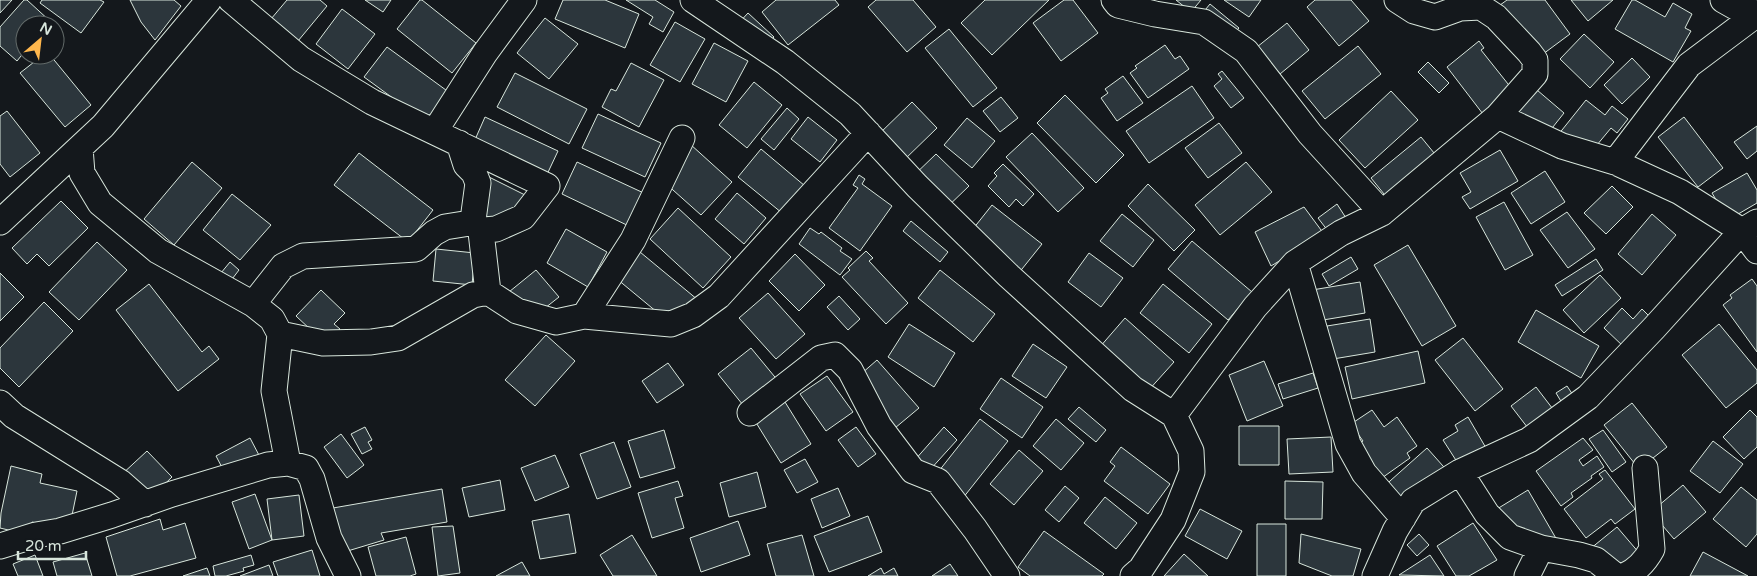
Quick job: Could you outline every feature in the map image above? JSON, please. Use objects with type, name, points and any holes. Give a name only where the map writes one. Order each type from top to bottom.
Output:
[{"type":"street","points":[[0,222],[103,126],[210,0]]},
{"type":"street","points":[[231,0],[256,8],[301,60],[372,102],[547,186],[523,217],[496,229],[481,232],[488,292]]},
{"type":"street","points":[[435,131],[485,53],[524,0]]},
{"type":"street","points":[[693,0],[785,62],[850,114],[917,186],[1009,276],[1133,389],[1174,415],[1191,451],[1192,472],[1173,520],[1141,569],[1134,576]]},
{"type":"street","points":[[1114,0],[1118,5],[1155,14],[1204,22],[1246,51],[1310,134],[1382,213]]},
{"type":"street","points":[[1174,415],[1255,307],[1295,263],[1341,233],[1382,213],[1498,116],[1535,74],[1535,60],[1530,52],[1496,16],[1481,7],[1460,8],[1435,17],[1414,11],[1398,0]]},
{"type":"street","points":[[1723,0],[1740,9],[1757,14]]},
{"type":"street","points":[[1615,162],[1689,65],[1757,14]]},
{"type":"street","points":[[1498,116],[1562,146],[1615,162],[1749,227],[1757,251]]},
{"type":"street","points":[[280,334],[323,344],[371,342],[398,338],[473,294],[488,292],[517,311],[556,322],[584,316],[671,324],[693,316],[719,296],[868,133]]},
{"type":"street","points":[[584,316],[634,240],[682,138]]},
{"type":"street","points":[[253,304],[283,266],[303,256],[416,249],[434,233],[445,227],[470,223],[473,220],[478,183],[474,173],[466,164],[459,143]]},
{"type":"street","points":[[80,148],[82,173],[100,203],[158,251],[253,304],[272,319],[280,334],[274,391],[288,463]]},
{"type":"street","points":[[1376,576],[1395,532],[1413,501],[1460,472],[1529,440],[1588,397],[1749,227]]},
{"type":"street","points":[[1295,263],[1348,444],[1364,473],[1403,518]]},
{"type":"street","points":[[750,412],[821,358],[835,355],[850,370],[879,426],[913,471],[938,481],[975,529],[1007,576]]},
{"type":"street","points":[[0,403],[14,416],[120,482],[145,504]]},
{"type":"street","points":[[2,541],[60,531],[268,465],[288,463],[306,468],[312,479],[329,538],[348,576]]},
{"type":"street","points":[[1624,576],[1631,573],[1652,549],[1645,468]]},
{"type":"street","points":[[1460,472],[1487,514],[1510,537],[1541,548],[1579,554],[1596,560],[1616,576]]},
{"type":"street","points":[[1527,576],[1541,548]]},
{"type":"building","points":[[0,0],[12,0],[0,13]]},
{"type":"building","points":[[24,0],[27,0],[43,15],[15,15],[15,59],[0,46],[0,27]]},
{"type":"building","points":[[42,0],[100,0],[104,2],[81,33],[65,21],[65,15],[56,15],[40,3]]},
{"type":"building","points":[[130,0],[174,0],[181,6],[155,40],[141,22]]},
{"type":"building","points":[[287,0],[320,0],[327,6],[298,41],[271,19]]},
{"type":"building","points":[[365,0],[391,0],[383,12]]},
{"type":"building","points":[[420,0],[476,43],[452,73],[397,29]]},
{"type":"building","points":[[563,0],[605,0],[639,14],[625,48],[555,19]]},
{"type":"building","points":[[626,0],[655,0],[674,12],[663,32],[649,24],[653,17]]},
{"type":"building","points":[[776,0],[835,0],[839,5],[788,45],[762,12]]},
{"type":"building","points":[[876,0],[913,0],[936,27],[907,52],[868,7]]},
{"type":"building","points":[[985,0],[1049,0],[992,55],[961,23]]},
{"type":"building","points":[[1064,0],[1073,0],[1098,33],[1061,61],[1033,23]]},
{"type":"building","points":[[1176,0],[1201,0],[1191,12]]},
{"type":"building","points":[[1224,0],[1261,0],[1249,17]]},
{"type":"building","points":[[1315,0],[1351,0],[1369,21],[1339,46],[1307,7]]},
{"type":"building","points":[[1507,0],[1545,0],[1570,34],[1535,60],[1496,8]]},
{"type":"building","points":[[1571,0],[1613,0],[1588,21]]},
{"type":"building","points":[[1632,0],[1665,17],[1673,3],[1692,14],[1685,28],[1691,31],[1673,62],[1615,29]]},
{"type":"building","points":[[1210,4],[1239,28],[1229,39],[1201,15]]},
{"type":"building","points":[[342,9],[375,34],[348,69],[316,44]]},
{"type":"building","points":[[748,13],[774,37],[762,50],[736,26]]},
{"type":"building","points":[[545,18],[578,44],[549,79],[517,53]]},
{"type":"building","points":[[675,22],[705,39],[680,82],[650,65]]},
{"type":"building","points":[[1287,23],[1309,50],[1280,74],[1257,47]]},
{"type":"building","points":[[949,29],[997,88],[973,107],[925,48]]},
{"type":"building","points":[[1584,34],[1614,62],[1590,88],[1560,59]]},
{"type":"building","points":[[1479,41],[1484,48],[1481,50],[1516,94],[1486,118],[1447,67]]},
{"type":"building","points":[[714,43],[748,61],[726,102],[692,84]]},
{"type":"building","points":[[1165,45],[1175,59],[1180,56],[1189,69],[1148,98],[1130,73],[1137,68],[1135,66]]},
{"type":"building","points":[[1358,46],[1381,74],[1325,119],[1302,91]]},
{"type":"building","points":[[387,47],[450,93],[427,123],[364,77]]},
{"type":"building","points":[[1632,58],[1650,77],[1622,104],[1604,85]]},
{"type":"building","points":[[1428,62],[1449,83],[1439,93],[1418,72]]},
{"type":"building","points":[[631,63],[664,80],[639,127],[602,107],[611,89],[616,91]]},
{"type":"building","points":[[30,65],[58,65],[91,105],[65,127],[20,73]]},
{"type":"building","points":[[1222,71],[1244,98],[1231,108],[1214,86],[1222,79],[1218,74]]},
{"type":"building","points":[[515,73],[587,109],[569,144],[497,107]]},
{"type":"building","points":[[1123,76],[1143,103],[1117,121],[1101,98],[1108,93],[1105,89]]},
{"type":"building","points":[[754,82],[782,105],[747,148],[719,125]]},
{"type":"building","points":[[1192,86],[1214,118],[1149,163],[1126,131]]},
{"type":"building","points":[[1537,90],[1564,113],[1545,137],[1517,114]]},
{"type":"building","points":[[1391,91],[1418,120],[1365,168],[1339,140]]},
{"type":"building","points":[[1065,95],[1124,155],[1096,183],[1037,123]]},
{"type":"building","points":[[1001,97],[1018,118],[1000,132],[983,111]]},
{"type":"building","points":[[1586,100],[1605,115],[1612,106],[1628,119],[1617,133],[1611,128],[1587,157],[1558,135]]},
{"type":"building","points":[[912,102],[937,128],[902,162],[877,136]]},
{"type":"building","points":[[787,108],[799,119],[774,150],[761,139]]},
{"type":"building","points":[[7,111],[40,153],[10,177],[0,164],[0,116]]},
{"type":"building","points":[[598,114],[661,143],[645,177],[582,148]]},
{"type":"building","points":[[485,117],[558,151],[542,185],[470,151]]},
{"type":"building","points":[[808,117],[837,140],[820,162],[791,139]]},
{"type":"building","points":[[1684,117],[1723,168],[1698,187],[1658,137]]},
{"type":"building","points":[[967,118],[995,141],[972,168],[944,145]]},
{"type":"building","points":[[1219,123],[1242,153],[1208,178],[1185,148]]},
{"type":"building","points":[[1757,126],[1757,151],[1747,159],[1734,142]]},
{"type":"building","points":[[1032,133],[1084,188],[1058,212],[1006,157]]},
{"type":"building","points":[[1421,137],[1443,164],[1393,205],[1371,178]]},
{"type":"building","points":[[690,144],[732,182],[701,215],[664,182]]},
{"type":"building","points":[[761,149],[805,186],[782,213],[738,177]]},
{"type":"building","points":[[1500,150],[1518,181],[1470,209],[1462,197],[1471,192],[1460,173]]},
{"type":"building","points":[[359,153],[433,210],[408,242],[334,185]]},
{"type":"building","points":[[936,154],[969,186],[941,213],[909,180]]},
{"type":"building","points":[[192,162],[222,188],[174,245],[144,219]]},
{"type":"building","points":[[577,162],[648,195],[633,228],[562,194]]},
{"type":"building","points":[[1246,162],[1272,192],[1220,235],[1195,205]]},
{"type":"building","points":[[1003,164],[1034,194],[1023,206],[1016,199],[1009,207],[988,186],[997,176],[994,173]]},
{"type":"building","points":[[1545,171],[1565,202],[1531,224],[1511,193]]},
{"type":"building","points":[[1747,173],[1757,190],[1757,203],[1728,220],[1712,193]]},
{"type":"building","points":[[859,175],[865,179],[862,184],[892,206],[860,251],[829,228],[858,188],[853,185]]},
{"type":"building","points":[[489,177],[531,198],[515,231],[473,209]]},
{"type":"building","points":[[1148,184],[1195,230],[1174,251],[1128,206]]},
{"type":"building","points":[[1612,186],[1633,207],[1606,234],[1584,213]]},
{"type":"building","points":[[737,193],[766,218],[744,244],[715,219]]},
{"type":"building","points":[[232,194],[271,225],[240,260],[203,230]]},
{"type":"building","points":[[61,201],[88,228],[49,266],[37,254],[27,264],[12,248]]},
{"type":"building","points":[[1504,202],[1533,255],[1505,270],[1476,217]]},
{"type":"building","points":[[1337,204],[1346,218],[1328,231],[1318,218]]},
{"type":"building","points":[[992,205],[1042,244],[1018,274],[969,234]]},
{"type":"building","points":[[1304,207],[1324,234],[1271,266],[1255,232]]},
{"type":"building","points":[[678,208],[731,257],[703,288],[650,239]]},
{"type":"building","points":[[1567,212],[1595,249],[1568,268],[1540,230]]},
{"type":"building","points":[[1122,214],[1154,240],[1133,267],[1100,241]]},
{"type":"building","points":[[1652,214],[1676,235],[1642,275],[1618,254]]},
{"type":"building","points":[[911,221],[948,252],[940,262],[903,231]]},
{"type":"building","points":[[810,228],[819,234],[821,232],[842,248],[840,251],[852,259],[840,275],[799,244]]},
{"type":"building","points":[[566,229],[607,252],[588,287],[547,263]]},
{"type":"building","points":[[1192,241],[1252,292],[1228,320],[1168,269]]},
{"type":"building","points":[[97,242],[127,270],[79,320],[49,292]]},
{"type":"building","points":[[1408,245],[1456,326],[1422,346],[1374,265]]},
{"type":"building","points":[[436,249],[475,253],[472,285],[433,281]]},
{"type":"building","points":[[866,251],[873,258],[869,261],[908,303],[886,324],[842,277],[850,270],[848,268]]},
{"type":"building","points":[[640,252],[698,300],[675,327],[617,279]]},
{"type":"building","points":[[1089,253],[1123,278],[1101,307],[1068,282]]},
{"type":"building","points":[[795,254],[825,285],[799,311],[769,281]]},
{"type":"building","points":[[1351,257],[1358,269],[1329,286],[1322,274]]},
{"type":"building","points":[[1596,259],[1603,270],[1562,296],[1555,285]]},
{"type":"building","points":[[230,262],[239,270],[226,287],[216,279]]},
{"type":"building","points":[[536,270],[559,297],[526,323],[504,296]]},
{"type":"building","points":[[940,270],[995,314],[973,342],[918,298]]},
{"type":"building","points":[[0,273],[24,297],[0,321]]},
{"type":"building","points":[[1600,275],[1621,298],[1584,333],[1563,310]]},
{"type":"building","points":[[1752,279],[1757,286],[1757,352],[1723,305],[1732,298],[1730,295]]},
{"type":"building","points":[[1360,282],[1365,313],[1317,321],[1312,290]]},
{"type":"building","points":[[149,284],[202,352],[209,346],[219,359],[178,391],[116,310]]},
{"type":"building","points":[[1163,284],[1212,324],[1189,353],[1140,313]]},
{"type":"building","points":[[321,290],[345,313],[334,324],[340,329],[326,344],[296,316]]},
{"type":"building","points":[[768,293],[805,334],[776,359],[739,318]]},
{"type":"building","points":[[839,296],[860,319],[848,330],[827,307]]},
{"type":"building","points":[[44,302],[73,331],[19,387],[0,368],[0,348]]},
{"type":"building","points":[[1622,308],[1633,319],[1642,309],[1651,318],[1624,347],[1604,328]]},
{"type":"building","points":[[1536,310],[1599,346],[1581,378],[1518,342]]},
{"type":"building","points":[[1125,318],[1174,362],[1147,392],[1099,348]]},
{"type":"building","points":[[1370,319],[1375,352],[1333,359],[1327,326]]},
{"type":"building","points":[[909,324],[955,353],[934,387],[888,357]]},
{"type":"building","points":[[1719,324],[1757,370],[1757,383],[1726,408],[1682,355]]},
{"type":"building","points":[[546,335],[575,361],[535,406],[505,380]]},
{"type":"building","points":[[1463,338],[1503,389],[1475,411],[1435,360]]},
{"type":"building","points":[[1033,344],[1067,367],[1046,398],[1012,376]]},
{"type":"building","points":[[751,348],[779,382],[747,410],[718,374]]},
{"type":"building","points":[[1418,351],[1425,383],[1352,399],[1345,367]]},
{"type":"building","points":[[877,360],[919,408],[895,428],[853,381]]},
{"type":"building","points":[[1264,361],[1283,406],[1247,421],[1229,375]]},
{"type":"building","points":[[668,363],[684,385],[657,403],[642,381]]},
{"type":"building","points":[[1313,373],[1318,388],[1283,399],[1278,384]]},
{"type":"building","points":[[827,376],[853,412],[826,431],[800,394]]},
{"type":"building","points":[[1001,378],[1043,407],[1022,438],[980,409]]},
{"type":"building","points":[[1567,386],[1573,395],[1562,403],[1556,393]]},
{"type":"building","points":[[1536,387],[1559,417],[1534,436],[1511,406]]},
{"type":"building","points":[[785,402],[811,444],[781,463],[755,421]]},
{"type":"building","points":[[1632,403],[1667,447],[1639,469],[1604,425]]},
{"type":"building","points":[[1079,407],[1106,430],[1096,442],[1068,419]]},
{"type":"building","points":[[1372,410],[1384,427],[1397,417],[1417,446],[1407,453],[1410,458],[1372,485],[1349,451],[1363,441],[1351,424]]},
{"type":"building","points":[[1750,410],[1757,417],[1757,447],[1744,459],[1723,437]]},
{"type":"building","points":[[1468,417],[1486,448],[1459,465],[1443,440],[1458,431],[1455,425]]},
{"type":"building","points":[[980,419],[1008,441],[959,503],[931,481]]},
{"type":"building","points":[[1056,419],[1084,443],[1061,470],[1033,446]]},
{"type":"building","points":[[1239,426],[1279,426],[1279,465],[1239,465]]},
{"type":"building","points":[[365,427],[372,440],[368,442],[372,449],[362,454],[351,434]]},
{"type":"building","points":[[856,427],[876,454],[858,467],[838,440]]},
{"type":"building","points":[[944,427],[957,440],[919,482],[906,470]]},
{"type":"building","points":[[664,430],[675,468],[640,478],[628,441]]},
{"type":"building","points":[[1603,430],[1626,462],[1612,472],[1589,439]]},
{"type":"building","points":[[341,434],[364,465],[347,478],[324,447]]},
{"type":"building","points":[[1331,437],[1333,472],[1289,474],[1287,439]]},
{"type":"building","points":[[250,438],[261,459],[227,477],[216,456]]},
{"type":"building","points":[[1583,438],[1593,450],[1579,460],[1583,466],[1597,456],[1604,467],[1571,493],[1573,497],[1561,506],[1536,471]]},
{"type":"building","points":[[1713,441],[1743,464],[1720,493],[1690,471]]},
{"type":"building","points":[[614,442],[631,487],[597,499],[580,454]]},
{"type":"building","points":[[1121,447],[1170,484],[1148,514],[1104,481],[1115,466],[1110,462]]},
{"type":"building","points":[[1427,448],[1451,475],[1405,515],[1381,489]]},
{"type":"building","points":[[1019,450],[1043,471],[1014,505],[990,484]]},
{"type":"building","points":[[147,451],[172,477],[145,503],[120,476]]},
{"type":"building","points":[[555,455],[569,487],[535,501],[521,468]]},
{"type":"building","points":[[805,459],[818,482],[797,493],[784,470]]},
{"type":"building","points":[[11,466],[42,474],[40,483],[77,491],[69,530],[32,522],[29,535],[0,528],[1,513]]},
{"type":"building","points":[[1605,470],[1635,509],[1615,524],[1611,519],[1586,538],[1564,509],[1603,479],[1599,474]]},
{"type":"building","points":[[757,472],[766,507],[729,517],[720,483]]},
{"type":"building","points":[[500,480],[505,510],[469,517],[462,488]]},
{"type":"building","points":[[678,481],[683,496],[675,498],[684,528],[652,538],[638,493]]},
{"type":"building","points":[[1285,481],[1323,482],[1322,519],[1285,519]]},
{"type":"building","points":[[1683,485],[1706,512],[1674,539],[1651,512]]},
{"type":"building","points":[[1065,486],[1079,498],[1059,522],[1045,510]]},
{"type":"building","points":[[1741,487],[1757,500],[1757,534],[1746,547],[1713,519]]},
{"type":"building","points":[[838,488],[850,516],[822,528],[811,499]]},
{"type":"building","points":[[442,489],[447,522],[381,533],[384,540],[341,553],[333,508]]},
{"type":"building","points":[[1528,490],[1561,547],[1529,565],[1497,509]]},
{"type":"building","points":[[255,494],[272,540],[249,549],[232,502]]},
{"type":"building","points":[[299,495],[304,536],[272,540],[267,499]]},
{"type":"building","points":[[1105,497],[1137,523],[1116,549],[1084,523]]},
{"type":"building","points":[[1200,509],[1242,531],[1227,559],[1185,536]]},
{"type":"building","points":[[569,514],[576,553],[540,559],[532,521]]},
{"type":"building","points":[[868,516],[882,552],[829,572],[814,536]]},
{"type":"building","points":[[160,519],[163,530],[185,523],[196,558],[130,576],[117,576],[106,537]]},
{"type":"building","points":[[738,521],[750,555],[701,572],[690,538]]},
{"type":"building","points":[[1473,523],[1497,560],[1469,576],[1456,576],[1437,546]]},
{"type":"building","points":[[1257,524],[1286,524],[1286,576],[1257,576]]},
{"type":"building","points":[[453,526],[460,573],[438,576],[432,527]]},
{"type":"building","points":[[1617,527],[1646,561],[1628,576],[1590,549]]},
{"type":"building","points":[[1044,531],[1104,574],[1102,576],[1030,576],[1018,567]]},
{"type":"building","points":[[1301,534],[1361,549],[1353,576],[1332,576],[1299,563]]},
{"type":"building","points":[[1419,534],[1429,545],[1417,556],[1407,545]]},
{"type":"building","points":[[632,535],[657,576],[613,576],[600,555]]},
{"type":"building","points":[[802,535],[814,576],[776,576],[767,544]]},
{"type":"building","points":[[406,537],[416,574],[410,576],[376,576],[368,547]]},
{"type":"building","points":[[312,550],[320,576],[278,576],[273,562]]},
{"type":"building","points":[[1703,552],[1748,576],[1690,576]]},
{"type":"building","points":[[85,553],[92,576],[57,576],[53,562]]},
{"type":"building","points":[[1184,554],[1208,576],[1164,576]]},
{"type":"building","points":[[35,555],[43,576],[18,576],[13,564]]},
{"type":"building","points":[[251,555],[254,565],[243,568],[244,571],[226,576],[215,576],[213,566]]},
{"type":"building","points":[[1430,555],[1444,576],[1399,575]]},
{"type":"building","points":[[522,562],[530,576],[496,576]]},
{"type":"building","points":[[950,564],[958,576],[932,576]]},
{"type":"building","points":[[269,565],[273,576],[240,576]]},
{"type":"building","points":[[207,568],[210,576],[183,576]]},
{"type":"building","points":[[881,568],[884,574],[894,568],[898,576],[868,576]]}]
